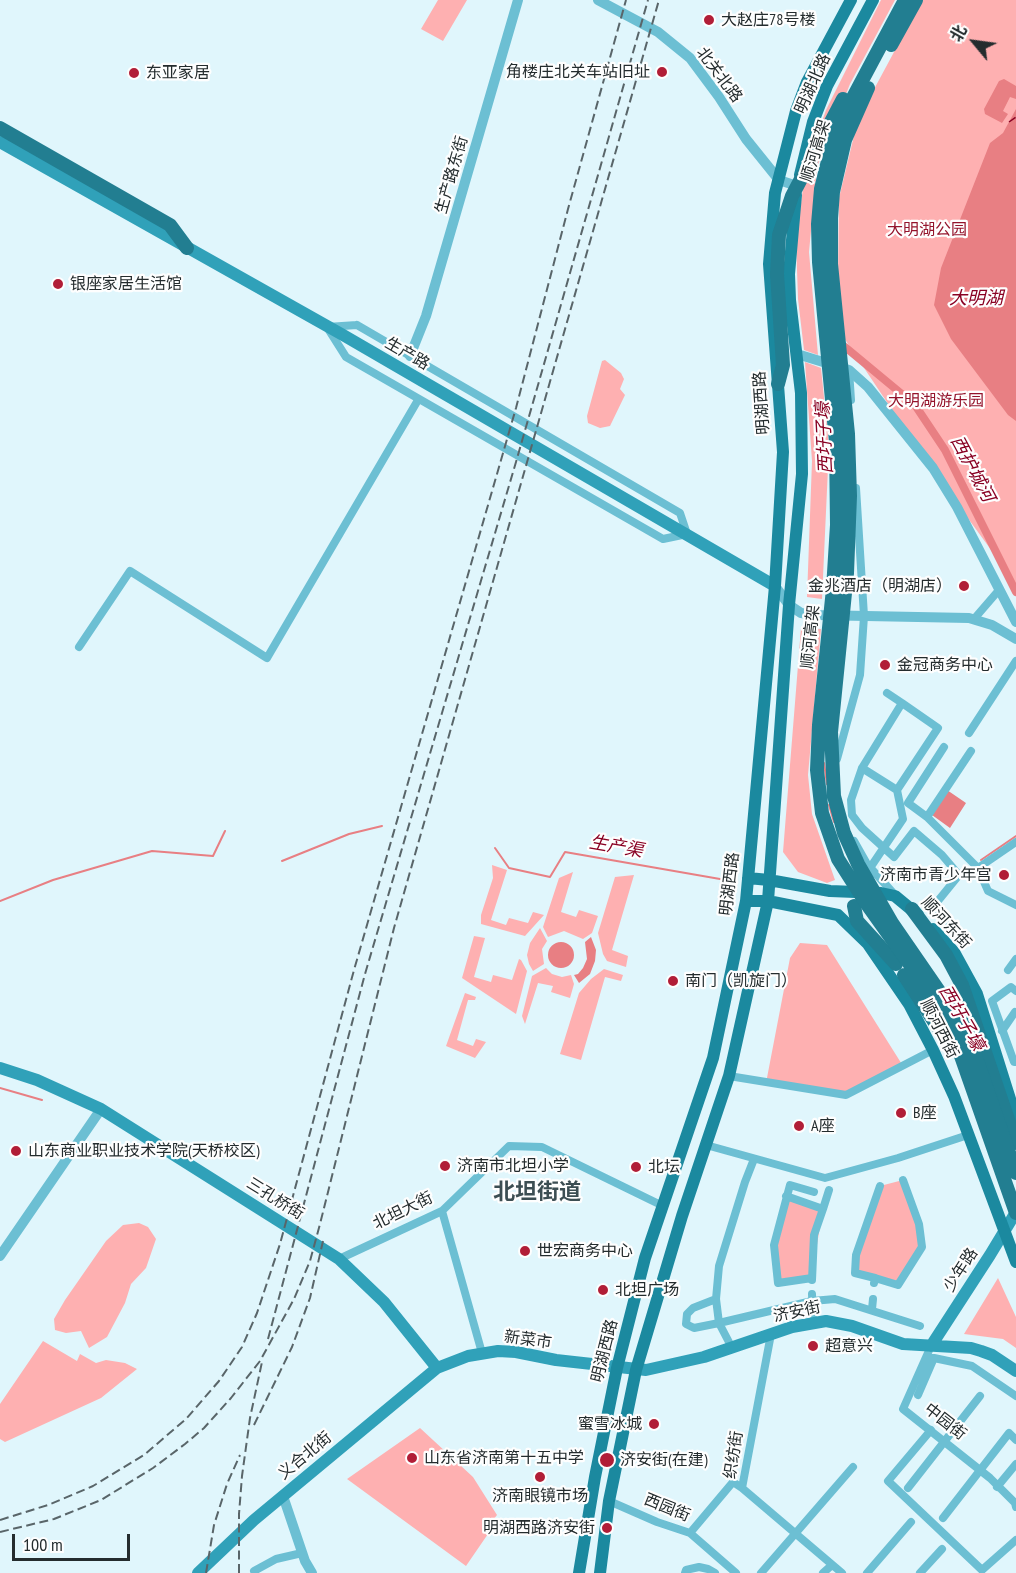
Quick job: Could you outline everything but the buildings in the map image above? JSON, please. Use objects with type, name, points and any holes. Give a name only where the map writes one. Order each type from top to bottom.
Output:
[{"type":"highway","points":[[777,384],[783,365],[777,258],[784,213],[897,0]]},
{"type":"highway","name":"顺河高架","points":[[905,0],[849,105],[832,145],[821,189],[818,224],[819,262],[836,442],[837,525],[817,770],[822,813],[838,859],[866,903],[931,994],[955,1039],[1016,1213]]},
{"type":"highway","name":"顺河高架","points":[[916,0],[872,79],[852,121],[840,160],[831,209],[831,264],[848,434],[849,496],[847,573],[831,732],[831,764],[834,796],[844,833],[858,864],[892,923],[952,1010],[972,1046],[1016,1173]]},
{"type":"highway","points":[[0,128],[170,225],[188,248]]},
{"type":"highway","points":[[854,906],[857,921],[900,970],[932,1015],[956,1059],[994,1168],[1016,1213]]},
{"type":"highway","points":[[912,909],[946,955],[962,985],[1016,1143]]},
{"type":"highway","points":[[868,944],[900,970]]},
{"type":"main road","name":"明湖北路","points":[[778,180],[796,111],[807,82],[850,0]]},
{"type":"main road","name":"明湖北路","points":[[797,186],[813,122],[827,86],[873,0]]},
{"type":"main road","name":"生产路","points":[[0,142],[327,327],[775,586]]},
{"type":"main road","name":"明湖西路","points":[[579,1573],[617,1368],[645,1258],[713,1058],[746,901],[775,586],[783,452],[769,264],[778,180]]},
{"type":"main road","points":[[600,1573],[609,1501],[636,1370],[682,1216],[729,1076],[768,901],[789,605],[802,474],[801,393],[789,274],[797,186]]},
{"type":"main road","name":"顺河东街","points":[[748,878],[769,879],[830,891],[881,893],[895,896],[912,909],[954,952],[986,1003],[1016,1118]]},
{"type":"main road","points":[[854,930],[854,906],[862,897],[881,893]]},
{"type":"main road","name":"顺河西街","points":[[746,901],[768,901],[838,915],[868,944],[909,1004],[933,1050],[954,1096],[1016,1262]]},
{"type":"main road","name":"三孔桥街","points":[[0,1068],[37,1080],[101,1109],[339,1259],[384,1302],[437,1368]]},
{"type":"main road","name":"少年路","points":[[930,1354],[1016,1213]]},
{"type":"main road","name":"济安街","points":[[617,1368],[653,1369],[687,1361],[813,1322],[826,1321],[844,1324],[930,1354],[981,1351],[992,1354],[1016,1371]]},
{"type":"main road","name":"新菜市","points":[[437,1368],[452,1361],[482,1353],[516,1352],[617,1368]]},
{"type":"main road","name":"义合北街","points":[[198,1573],[236,1536],[437,1368]]},
{"type":"street","name":"生产路东街","points":[[410,356],[426,316],[518,0]]},
{"type":"street","name":"北关北路","points":[[598,0],[658,32],[690,58],[719,97],[746,140],[778,180]]},
{"type":"street","points":[[778,180],[797,186]]},
{"type":"street","points":[[357,325],[410,356],[680,513],[687,534],[663,539],[418,400],[346,357],[327,327],[357,325]]},
{"type":"street","points":[[797,354],[849,370],[868,387],[933,468],[957,507],[1016,622]]},
{"type":"street","points":[[849,370],[864,616],[860,675],[837,756],[838,792],[847,828],[870,868],[895,896]]},
{"type":"street","points":[[79,647],[130,571],[267,658],[418,400]]},
{"type":"street","name":"生产路","points":[[775,586],[789,605]]},
{"type":"street","points":[[974,619],[999,590]]},
{"type":"street","points":[[789,605],[801,613],[815,615],[974,619],[992,625],[1016,639]]},
{"type":"street","points":[[969,733],[1016,661]]},
{"type":"street","points":[[887,693],[938,728],[897,790]]},
{"type":"street","points":[[902,703],[862,768],[851,800],[852,814],[862,828],[894,857],[915,831]]},
{"type":"street","points":[[944,747],[908,803],[927,817],[978,868],[988,891],[1016,905]]},
{"type":"street","points":[[927,817],[971,751]]},
{"type":"street","points":[[862,768],[885,780],[897,790],[903,819],[959,874],[933,907],[952,925]]},
{"type":"street","points":[[870,868],[903,819]]},
{"type":"street","points":[[978,868],[1016,842]]},
{"type":"street","points":[[1008,970],[1016,959]]},
{"type":"street","points":[[1015,1064],[1002,1031],[986,1003],[1011,987],[1016,991]]},
{"type":"street","points":[[1002,1031],[1015,1012]]},
{"type":"street","points":[[729,1076],[846,1095],[933,1050]]},
{"type":"street","points":[[0,1256],[101,1109]]},
{"type":"street","points":[[706,1145],[825,1178],[898,1158],[968,1135]]},
{"type":"street","name":"北坦大街","points":[[339,1259],[442,1211],[509,1146],[542,1147],[663,1206]]},
{"type":"street","points":[[731,1346],[719,1323],[716,1299],[719,1266],[754,1159]]},
{"type":"street","points":[[880,1186],[856,1255],[855,1273],[874,1281],[898,1285],[922,1247],[919,1224],[903,1179]]},
{"type":"street","points":[[814,1192],[790,1185],[774,1245],[778,1283],[812,1279],[814,1235],[829,1190]]},
{"type":"street","points":[[786,1196],[823,1209]]},
{"type":"street","points":[[442,1211],[482,1353]]},
{"type":"street","points":[[716,1299],[693,1308],[687,1314],[686,1324],[694,1328],[719,1323],[812,1297],[835,1299],[920,1326]]},
{"type":"street","points":[[812,1297],[813,1322]]},
{"type":"street","points":[[872,1309],[873,1299]]},
{"type":"street","name":"织纺街","points":[[771,1334],[742,1488],[842,1573]]},
{"type":"street","points":[[918,1395],[930,1354],[972,1366],[1016,1396]]},
{"type":"street","name":"中园街","points":[[930,1354],[903,1409],[990,1478],[1016,1503],[1016,1507]]},
{"type":"street","points":[[908,1488],[980,1396]]},
{"type":"street","points":[[931,1430],[888,1481],[982,1570],[1016,1540]]},
{"type":"street","points":[[943,1518],[1009,1434],[1016,1440]]},
{"type":"street","points":[[998,1487],[1016,1464]]},
{"type":"street","points":[[761,1573],[853,1467]]},
{"type":"street","points":[[690,1533],[733,1482],[742,1488]]},
{"type":"street","points":[[283,1496],[305,1561],[312,1573]]},
{"type":"street","name":"西园街","points":[[609,1501],[657,1522],[690,1533],[736,1573]]},
{"type":"street","points":[[867,1573],[911,1522]]},
{"type":"street","points":[[920,1573],[942,1549]]},
{"type":"street","points":[[255,1573],[254,1571],[276,1559],[302,1553]]},
{"type":"street","points":[[823,1573],[832,1565]]},
{"type":"street","points":[[685,1573],[686,1570],[699,1567],[715,1573]]},
{"type":"green space","points":[[438,0],[467,0],[443,41],[421,29]]},
{"type":"green space","points":[[881,0],[895,0],[850,84],[817,167],[809,252],[818,355],[804,350],[798,299],[796,240],[806,166],[826,110]]},
{"type":"green space","name":"大明湖公园","points":[[922,0],[1016,0],[1016,584],[929,465],[844,338],[838,275],[839,198],[858,119]]},
{"type":"green space","points":[[605,360],[621,373],[624,379],[620,389],[625,395],[610,426],[600,428],[588,423],[587,416],[602,361]]},
{"type":"green space","points":[[805,362],[821,368],[829,446],[822,599],[807,597],[812,461]]},
{"type":"green space","points":[[801,628],[821,629],[808,775],[812,814],[835,880],[827,883],[798,872],[783,852]]},
{"type":"green space","points":[[492,865],[507,870],[491,920],[506,925],[509,918],[528,923],[533,912],[544,915],[525,936],[481,924],[481,915],[493,878]]},
{"type":"green space","points":[[573,872],[561,912],[576,917],[579,910],[598,916],[592,933],[583,939],[564,931],[548,937],[543,927],[559,878]]},
{"type":"green space","points":[[634,875],[612,950],[628,956],[626,967],[607,961],[598,933],[615,877]]},
{"type":"green space","points":[[540,928],[547,941],[542,949],[544,964],[533,971],[527,955],[530,943]]},
{"type":"green space","points":[[474,936],[485,938],[474,977],[491,982],[493,975],[512,980],[519,959],[527,971],[516,1014],[462,978]]},
{"type":"green space","points":[[800,943],[827,945],[903,1066],[846,1095],[766,1083],[790,958]]},
{"type":"green space","points":[[546,968],[552,974],[562,977],[571,975],[574,984],[570,998],[551,992],[553,986],[538,983],[525,1024],[522,1016],[532,976]]},
{"type":"green space","points":[[604,969],[623,975],[621,981],[605,977],[581,1060],[560,1054],[579,993]]},
{"type":"green space","points":[[465,993],[476,997],[475,1000],[468,1000],[457,1040],[473,1046],[476,1039],[486,1042],[475,1058],[446,1046]]},
{"type":"green space","points":[[903,1180],[922,1247],[898,1285],[855,1273],[856,1255],[880,1186]]},
{"type":"green space","points":[[786,1196],[823,1209],[812,1274],[778,1283],[774,1245]]},
{"type":"green space","points":[[139,1223],[148,1227],[156,1239],[146,1268],[131,1284],[125,1303],[107,1337],[89,1348],[81,1331],[66,1333],[55,1330],[54,1319],[106,1241],[123,1225]]},
{"type":"green space","points":[[998,1278],[1016,1317],[1016,1348],[1003,1339],[964,1334]]},
{"type":"green space","points":[[43,1341],[77,1361],[80,1354],[96,1363],[106,1360],[125,1363],[137,1369],[101,1398],[5,1442],[0,1439],[0,1404]]},
{"type":"green space","points":[[420,1428],[473,1477],[497,1515],[486,1529],[490,1531],[466,1566],[347,1479]]},
{"type":"water","points":[[1004,79],[1016,86],[1016,99],[1010,97],[1003,111],[1008,114],[1002,123],[985,114],[984,109],[999,81]]},
{"type":"water","name":"大明湖","points":[[1016,109],[1016,421],[1008,415],[951,339],[934,305],[941,268],[990,143],[1003,133]]},
{"type":"water","points":[[947,790],[966,803],[950,828],[932,815]]},
{"type":"water","points":[[591,937],[596,950],[595,961],[590,974],[579,983],[574,975],[583,968],[587,959],[585,942]]},
{"type":"water","points":[[561,942],[570,946],[574,955],[570,964],[561,968],[552,964],[548,955],[552,946]]},
{"type":"waterway","name":"西护城河","points":[[839,342],[915,405],[945,450],[1016,592]]},
{"type":"waterway","name":"西圩子壕","points":[[824,763],[827,784]]},
{"type":"waterway","name":"西圩子壕","points":[[829,805],[834,822]]},
{"type":"waterway","name":"生产渠","points":[[282,861],[349,834],[382,826]]},
{"type":"waterway","points":[[0,901],[53,880],[152,851],[213,856],[225,831]]},
{"type":"waterway","name":"生产渠","points":[[981,860],[1016,836]]},
{"type":"waterway","name":"生产渠","points":[[495,848],[509,868],[550,877],[565,852],[720,879]]},
{"type":"waterway","points":[[0,1088],[42,1100]]},
{"type":"ferry route","points":[[1009,122],[1016,117]]},
{"type":"railway","points":[[0,1520],[48,1505],[93,1486],[144,1455],[186,1419],[219,1381],[242,1347],[257,1313],[280,1244],[354,970],[516,408],[626,0]]},
{"type":"railway","points":[[268,1339],[365,974],[516,462],[648,0]]},
{"type":"railway","points":[[0,1532],[54,1519],[101,1500],[153,1468],[185,1444],[204,1428],[260,1361],[294,1299],[310,1261],[394,928],[659,0]]},
{"type":"railway","points":[[254,1425],[292,1347],[310,1298],[323,1241]]},
{"type":"railway","points":[[239,1573],[239,1514],[242,1476],[250,1418],[262,1362]]},
{"type":"railway","points":[[206,1573],[214,1525],[227,1484],[240,1455]]},
{"type":"place","name":"大赵庄78号楼","points":[[709,20]]},
{"type":"place","name":"角楼庄北关车站旧址","points":[[662,72]]},
{"type":"place","name":"东亚家居","points":[[134,73]]},
{"type":"place","name":"银座家居生活馆","points":[[58,284]]},
{"type":"place","name":"金兆酒店（明湖店）","points":[[964,586]]},
{"type":"place","name":"金冠商务中心","points":[[885,665]]},
{"type":"place","name":"济南市青少年宫","points":[[1004,875]]},
{"type":"place","name":"南门（凯旋门）","points":[[673,981]]},
{"type":"place","name":"B座","points":[[901,1113]]},
{"type":"place","name":"A座","points":[[799,1126]]},
{"type":"place","name":"山东商业职业技术学院(天桥校区)","points":[[16,1151]]},
{"type":"place","name":"济南市北坦小学","points":[[445,1166]]},
{"type":"place","name":"北坛","points":[[636,1167]]},
{"type":"place","name":"世宏商务中心","points":[[525,1251]]},
{"type":"place","name":"北坦广场","points":[[603,1290]]},
{"type":"place","name":"超意兴","points":[[813,1346]]},
{"type":"place","name":"蜜雪冰城","points":[[654,1424]]},
{"type":"place","name":"山东省济南第十五中学","points":[[412,1458]]},
{"type":"place","name":"济安街(在建)","points":[[607,1460]]},
{"type":"place","name":"济南眼镜市场","points":[[540,1477]]},
{"type":"place","name":"明湖西路济安街","points":[[607,1528]]},
{"type":"district","name":"北坦街道","points":[[537,1193]]},
{"type":"park label","name":"大明湖游乐园","points":[[936,401]]}]
